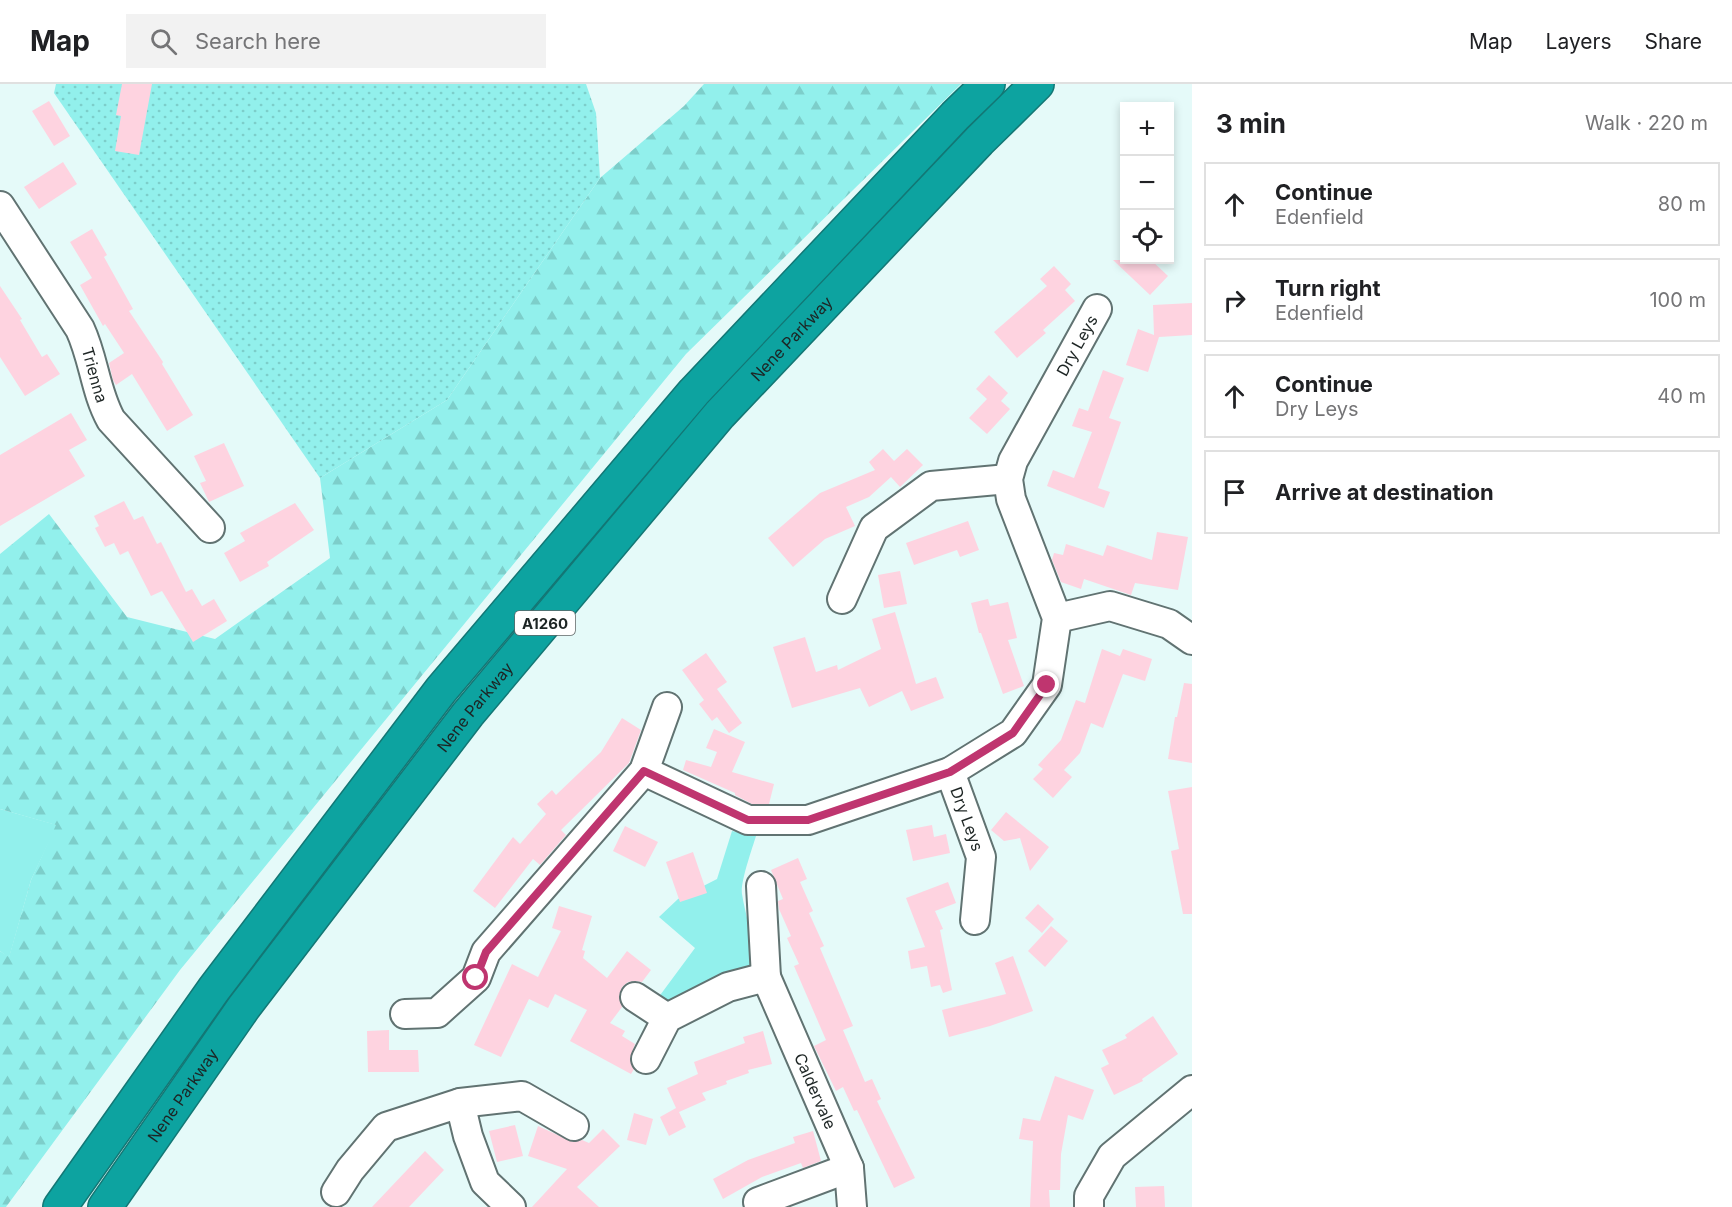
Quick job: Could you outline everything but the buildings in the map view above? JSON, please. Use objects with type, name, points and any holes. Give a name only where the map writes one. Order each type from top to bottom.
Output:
[{"type":"highway","name":"A1260","points":[[60,1207],[214,989],[441,690],[694,392],[947,124],[988,84]]},
{"type":"highway","name":"Nene Parkway","points":[[105,1207],[244,1007],[468,714],[720,414],[979,141],[1037,84]]},
{"type":"highway","points":[[52,1207],[86,1169]]},
{"type":"street","name":"Trienna","points":[[0,206],[80,329],[89,348],[101,402],[111,420],[210,528]]},
{"type":"street","name":"Dry Leys","points":[[975,920],[981,857],[950,772],[1013,733],[1047,685],[1057,618],[1011,499],[1008,479],[1013,461],[1096,309]]},
{"type":"street","points":[[842,598],[874,528],[931,486],[1008,479]]},
{"type":"street","points":[[1057,618],[1110,606],[1168,624],[1192,640]]},
{"type":"street","points":[[405,1014],[436,1013],[476,978],[486,952],[644,771],[667,707]]},
{"type":"street","points":[[644,771],[748,820],[808,820],[950,772]]},
{"type":"street","name":"Caldervale","points":[[761,886],[766,977],[849,1168],[852,1207]]},
{"type":"street","points":[[646,1059],[667,1018],[728,987],[766,977]]},
{"type":"street","points":[[636,997],[667,1018]]},
{"type":"street","points":[[1089,1207],[1089,1196],[1112,1156],[1192,1089]]},
{"type":"street","points":[[336,1192],[350,1170],[386,1127],[460,1103],[522,1096],[574,1126]]},
{"type":"street","points":[[460,1103],[468,1136],[485,1182],[511,1207]]},
{"type":"street","points":[[758,1202],[849,1168]]},
{"type":"green space","points":[[56,84],[586,84],[596,113],[600,178],[447,400],[320,478],[54,93]]},
{"type":"green space","points":[[704,84],[961,84],[686,354],[180,970],[6,1207],[0,1207],[0,951],[9,957],[31,880],[56,825],[0,809],[0,554],[49,514],[127,617],[215,639],[330,558],[320,478],[447,400],[600,178],[684,106]]},
{"type":"green space","points":[[0,809],[57,825],[31,880],[9,958],[0,951]]},
{"type":"green space","points":[[732,831],[756,836],[742,889],[753,952],[750,972],[672,1005],[658,998],[695,948],[659,917],[678,899],[717,879]]},
{"type":"route","points":[[476,978],[486,952],[644,771],[748,820],[808,820],[950,772],[1013,733],[1047,685]]}]
